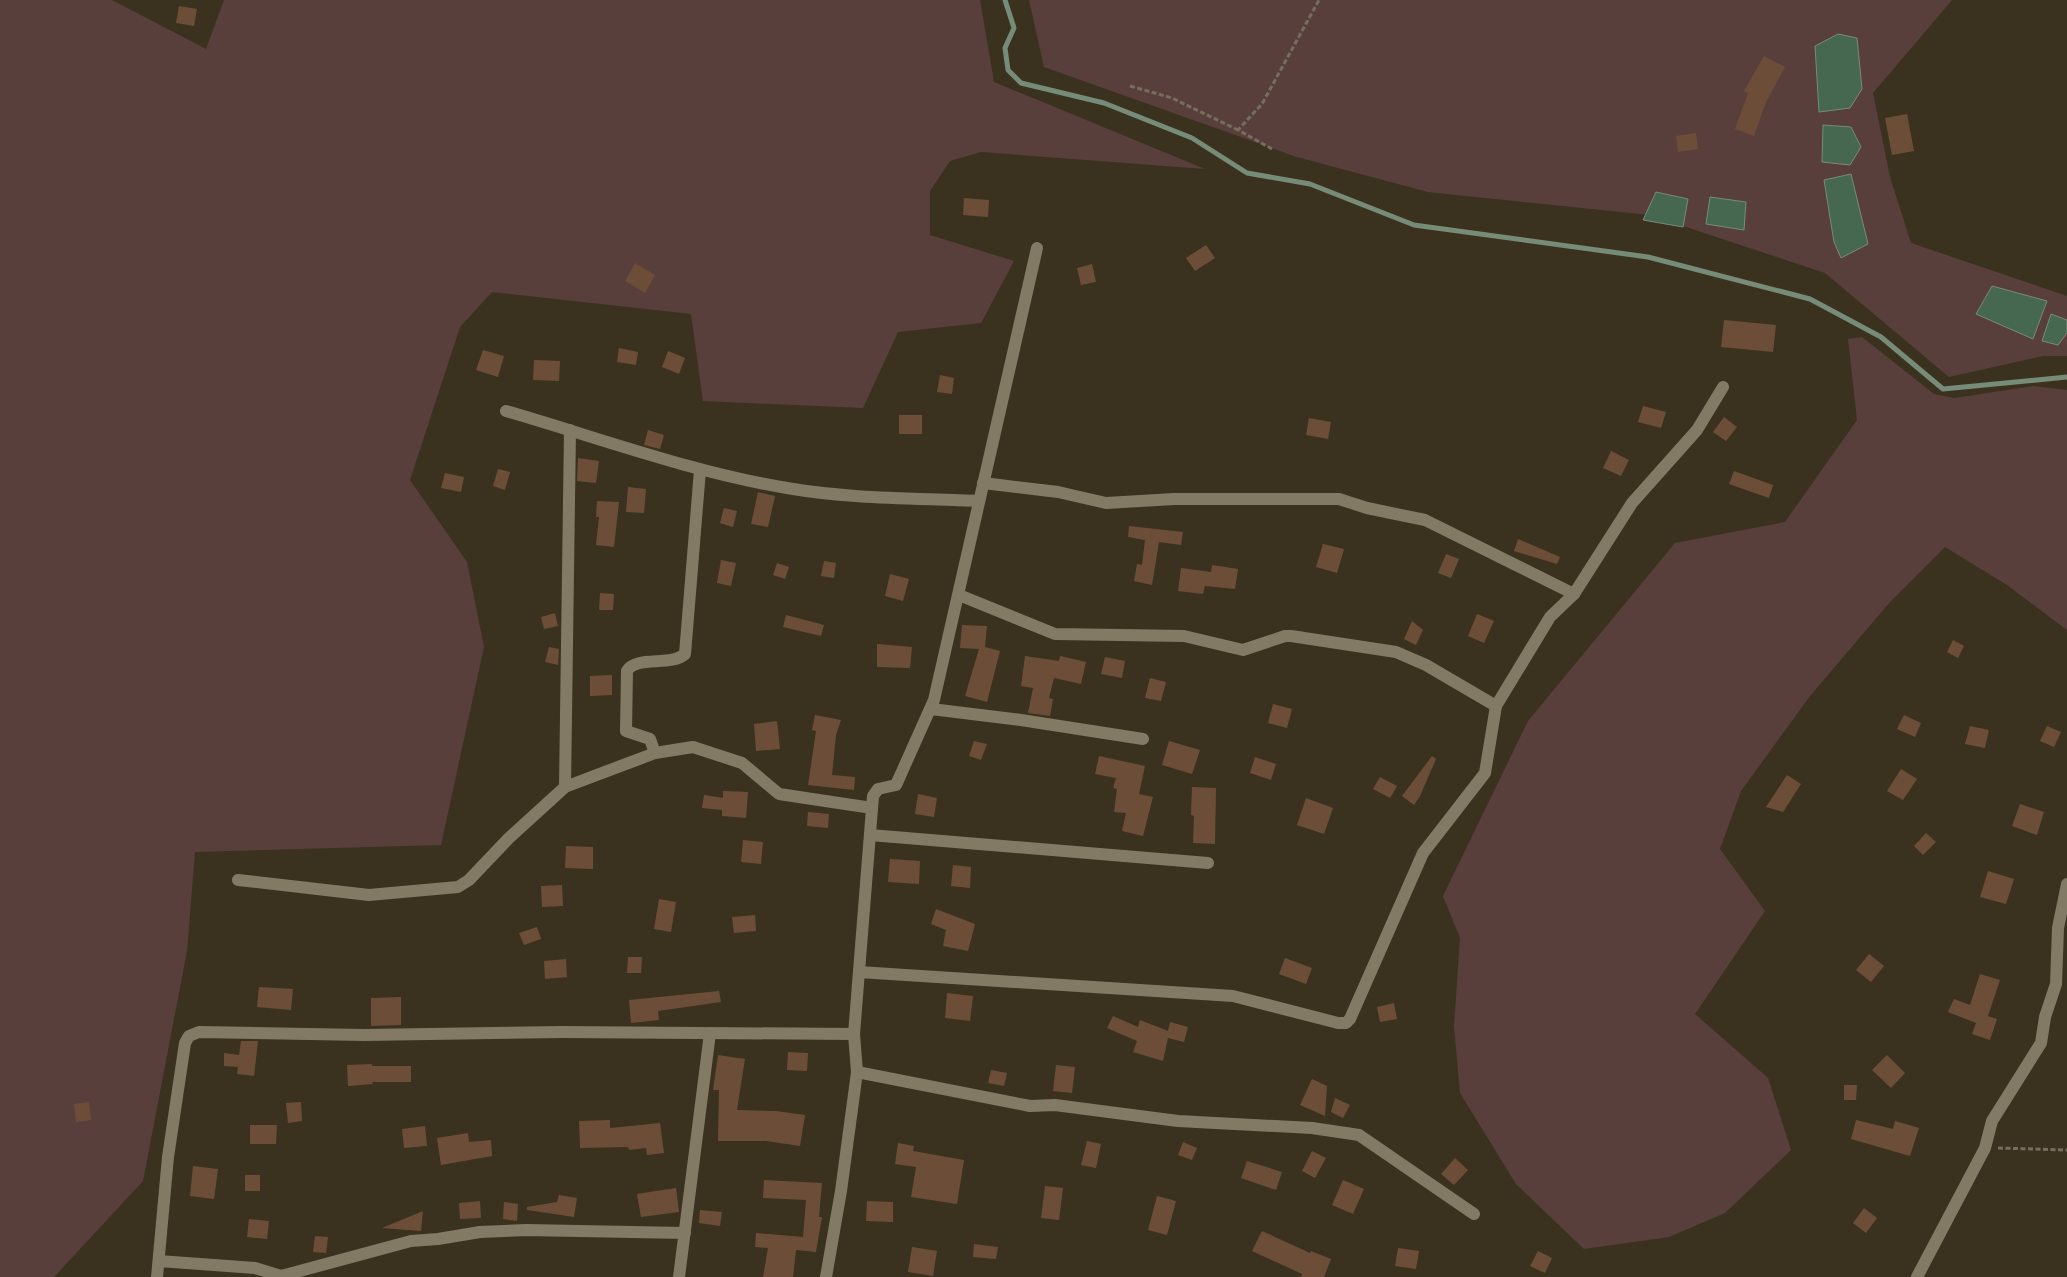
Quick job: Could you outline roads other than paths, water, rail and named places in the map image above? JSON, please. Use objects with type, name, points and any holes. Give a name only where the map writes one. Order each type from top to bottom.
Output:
[{"type":"street","points":[[826,1277],[841,1191],[857,1072],[854,1034],[873,796],[878,789],[896,784],[931,709],[1037,248]]},
{"type":"street","points":[[859,972],[1233,996],[1338,1023],[1346,1023],[1350,1019],[1423,853],[1486,773],[1496,706],[1550,617],[1574,594],[1632,503],[1697,430],[1723,387]]},
{"type":"street","points":[[506,411],[700,470],[815,492],[979,501]]},
{"type":"street","points":[[565,787],[570,430]]},
{"type":"street","points":[[655,753],[650,739],[626,731],[627,671],[634,664],[678,659],[685,654],[700,470]]},
{"type":"street","points":[[983,483],[1058,492],[1106,503],[1174,499],[1339,499],[1368,508],[1425,520],[1574,594]]},
{"type":"street","points":[[958,595],[1055,634],[1184,636],[1243,650],[1284,636],[1291,636],[1396,652],[1426,665],[1496,706]]},
{"type":"street","points":[[931,709],[1021,720],[1143,739]]},
{"type":"street","points":[[238,880],[369,895],[458,887],[469,880],[510,838],[565,787],[655,753],[692,747],[742,763],[779,794],[872,808]]},
{"type":"street","points":[[870,835],[1208,862]]},
{"type":"street","points":[[1916,1277],[1985,1148],[1992,1121],[2041,1043],[2045,1017],[2056,984],[2058,928],[2067,884]]},
{"type":"street","points":[[157,1277],[168,1157],[185,1043],[190,1036],[199,1032],[364,1036],[562,1032],[854,1034]]},
{"type":"street","points":[[679,1277],[710,1033]]},
{"type":"street","points":[[857,1072],[1030,1106],[1055,1105],[1178,1121],[1312,1128],[1359,1134],[1474,1214]]},
{"type":"street","points":[[159,1261],[255,1268],[281,1276],[411,1241],[438,1240],[480,1232],[526,1230],[684,1233]]},
{"type":"waterway","points":[[1005,0],[1014,28],[1005,48],[1008,70],[1021,83],[1104,103],[1192,138],[1247,173],[1310,184],[1414,225],[1648,257],[1810,299],[1881,337],[1943,389],[2067,377]]}]
